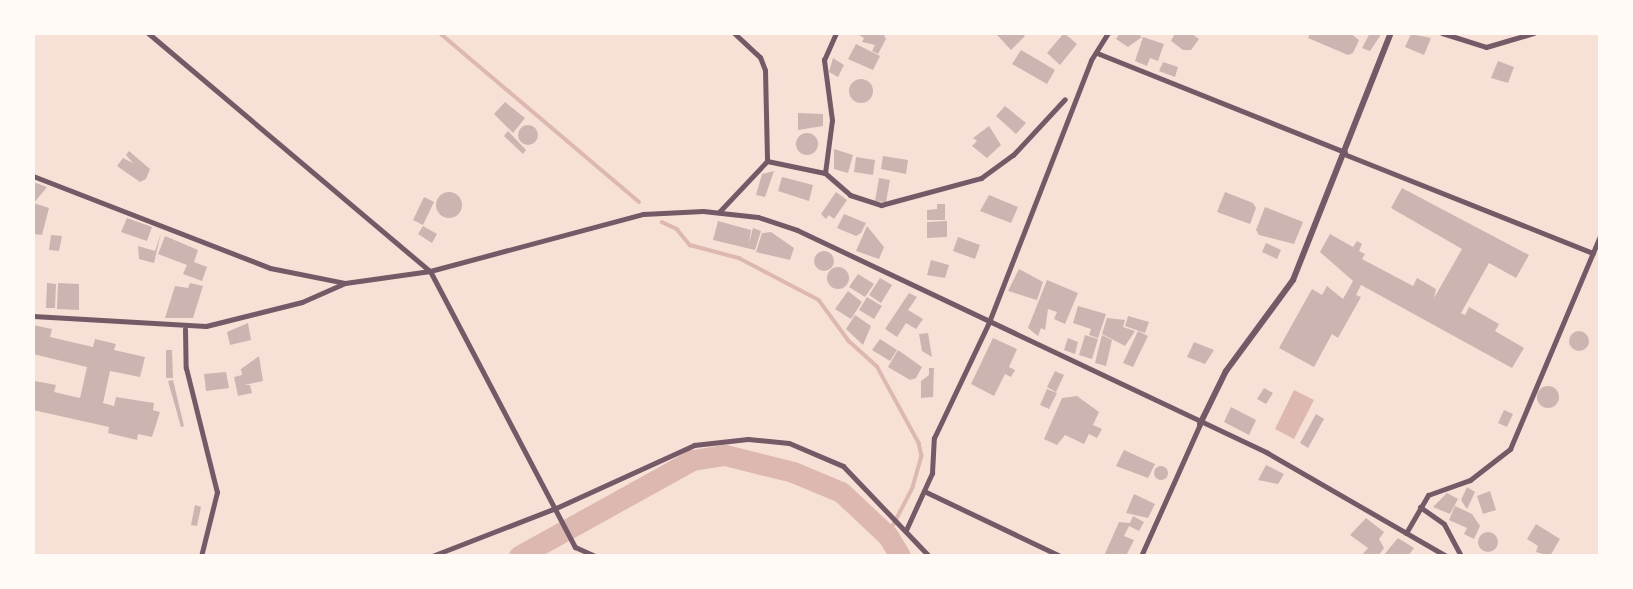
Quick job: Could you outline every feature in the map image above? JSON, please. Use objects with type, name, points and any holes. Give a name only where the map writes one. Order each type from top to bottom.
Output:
[{"type":"street","points":[[148,33],[430,271],[575,547],[595,556]]},
{"type":"street","points":[[719,212],[767,161],[765,70],[760,57],[734,33]]},
{"type":"street","points":[[825,173],[832,120],[823,68],[836,33]]},
{"type":"street","points":[[904,528],[926,492],[934,438],[989,321],[1097,53],[1108,33]]},
{"type":"street","points":[[1141,556],[1226,371],[1293,280],[1391,33]]},
{"type":"street","points":[[1442,33],[1486,47],[1534,33]]},
{"type":"street","points":[[1097,53],[1595,253]]},
{"type":"street","points":[[767,161],[825,173],[850,195],[881,205],[981,178],[1013,155],[1065,99]]},
{"type":"street","points":[[33,176],[270,268],[345,283]]},
{"type":"street","points":[[33,316],[185,328],[250,318],[345,283],[430,271],[625,217],[719,212],[782,224],[1200,424],[1266,452],[1446,556]]},
{"type":"street","points":[[1406,533],[1428,495],[1470,480],[1510,449],[1600,236]]},
{"type":"street","points":[[185,328],[186,368],[217,492],[201,556]]},
{"type":"street","points":[[432,556],[558,512],[694,445],[748,439],[789,443],[827,457],[857,477],[929,556]]},
{"type":"street","points":[[926,492],[1060,556]]},
{"type":"street","points":[[1420,507],[1444,524],[1461,556]]},
{"type":"shaded area","points":[[1294,390],[1314,400],[1294,439],[1275,429]]},
{"type":"building","points":[[856,33],[883,33],[886,39],[878,54],[872,51],[875,45],[862,42],[864,38]]},
{"type":"building","points":[[1021,33],[1025,36],[1011,50],[997,35]]},
{"type":"building","points":[[1064,33],[1077,44],[1060,65],[1047,53]]},
{"type":"building","points":[[1120,33],[1136,33],[1142,37],[1128,47],[1116,39]]},
{"type":"building","points":[[1175,33],[1191,33],[1199,39],[1191,50],[1183,50],[1171,41]]},
{"type":"building","points":[[1310,33],[1350,33],[1359,40],[1353,53],[1348,55],[1308,38]]},
{"type":"building","points":[[1370,33],[1382,33],[1370,51],[1362,48]]},
{"type":"building","points":[[1411,34],[1431,38],[1424,55],[1405,47]]},
{"type":"building","points":[[1143,37],[1164,44],[1158,61],[1150,58],[1147,66],[1135,61]]},
{"type":"building","points":[[856,44],[880,56],[873,70],[848,59]]},
{"type":"building","points":[[1021,50],[1055,70],[1047,84],[1012,64]]},
{"type":"building","points":[[833,58],[844,65],[838,77],[829,72]]},
{"type":"building","points":[[1498,61],[1514,67],[1508,83],[1491,78]]},
{"type":"building","points":[[1163,62],[1178,67],[1175,77],[1159,71]]},
{"type":"building","points":[[861,79],[870,82],[873,91],[870,100],[861,103],[852,100],[849,91],[852,82]]},
{"type":"building","points":[[505,102],[525,118],[513,133],[494,114]]},
{"type":"building","points":[[1005,106],[1026,123],[1016,134],[996,116]]},
{"type":"building","points":[[798,113],[823,114],[823,126],[798,130]]},
{"type":"building","points":[[528,125],[535,128],[538,135],[535,142],[528,145],[521,142],[518,135],[521,128]]},
{"type":"building","points":[[989,126],[1001,145],[987,158],[972,146],[977,141],[973,138]]},
{"type":"building","points":[[508,131],[526,150],[523,154],[504,136]]},
{"type":"building","points":[[807,133],[815,136],[818,144],[815,152],[807,155],[799,152],[796,144],[799,136]]},
{"type":"building","points":[[834,149],[853,155],[848,173],[834,169]]},
{"type":"building","points":[[129,151],[150,169],[146,179],[140,182],[117,166],[123,158],[133,163],[126,155]]},
{"type":"building","points":[[883,156],[908,160],[906,174],[881,169]]},
{"type":"building","points":[[856,157],[875,160],[873,175],[854,172]]},
{"type":"building","points":[[774,171],[765,197],[756,195],[762,174]]},
{"type":"building","points":[[782,177],[813,185],[809,201],[778,191]]},
{"type":"building","points":[[879,178],[890,180],[886,202],[875,201]]},
{"type":"building","points":[[33,182],[47,187],[34,203],[49,208],[42,235],[33,234]]},
{"type":"building","points":[[1402,188],[1529,255],[1516,278],[1489,263],[1461,313],[1465,315],[1469,307],[1499,324],[1495,331],[1524,348],[1512,368],[1361,285],[1356,295],[1361,297],[1338,338],[1332,334],[1314,367],[1279,348],[1312,289],[1322,295],[1327,286],[1343,299],[1353,281],[1320,252],[1330,234],[1353,247],[1357,241],[1362,244],[1359,251],[1365,254],[1362,259],[1413,286],[1417,278],[1436,289],[1434,298],[1462,249],[1391,208]]},
{"type":"building","points":[[449,192],[458,196],[462,205],[458,214],[449,218],[440,214],[436,205],[440,196]]},
{"type":"building","points":[[836,192],[847,200],[834,219],[829,215],[826,219],[821,214]]},
{"type":"building","points":[[1225,192],[1253,203],[1256,208],[1250,224],[1217,212]]},
{"type":"building","points":[[989,195],[1018,207],[1011,223],[980,211]]},
{"type":"building","points":[[424,197],[434,202],[423,225],[413,220]]},
{"type":"building","points":[[937,204],[945,204],[945,220],[927,220],[927,210],[937,209]]},
{"type":"building","points":[[1265,207],[1303,222],[1294,244],[1259,235],[1256,230]]},
{"type":"building","points":[[844,214],[866,223],[861,233],[856,236],[837,228]]},
{"type":"building","points":[[127,218],[152,227],[147,241],[121,232]]},
{"type":"building","points":[[718,221],[751,230],[749,243],[753,228],[761,231],[755,250],[713,240]]},
{"type":"building","points":[[947,221],[947,237],[927,238],[927,222]]},
{"type":"building","points":[[423,226],[437,234],[432,243],[418,234]]},
{"type":"building","points":[[867,226],[884,247],[879,259],[856,251]]},
{"type":"building","points":[[771,232],[794,248],[790,260],[756,252],[762,233]]},
{"type":"building","points":[[161,233],[154,263],[139,259],[138,246],[155,251]]},
{"type":"building","points":[[51,235],[62,236],[59,251],[49,250]]},
{"type":"building","points":[[165,236],[198,250],[194,262],[207,267],[202,281],[183,274],[187,265],[158,254]]},
{"type":"building","points":[[958,237],[980,245],[975,259],[953,251]]},
{"type":"building","points":[[1266,243],[1281,250],[1277,259],[1262,252]]},
{"type":"building","points":[[824,251],[831,254],[834,261],[831,268],[824,271],[817,268],[814,261],[817,254]]},
{"type":"building","points":[[931,260],[949,265],[945,278],[927,275]]},
{"type":"building","points":[[838,267],[846,270],[849,278],[846,286],[838,289],[830,286],[827,278],[830,270]]},
{"type":"building","points":[[1019,269],[1043,282],[1037,300],[1008,291]]},
{"type":"building","points":[[858,274],[874,284],[865,297],[849,287]]},
{"type":"building","points":[[880,278],[892,285],[881,303],[869,295]]},
{"type":"building","points":[[1047,280],[1078,293],[1065,324],[1054,319],[1057,312],[1048,309],[1045,330],[1041,328],[1038,336],[1028,328]]},
{"type":"building","points":[[47,283],[56,284],[55,308],[46,308]]},
{"type":"building","points":[[58,283],[79,284],[79,310],[57,309]]},
{"type":"building","points":[[190,283],[203,286],[193,318],[165,318],[175,286],[188,288]]},
{"type":"building","points":[[848,291],[862,302],[851,319],[835,309]]},
{"type":"building","points":[[909,293],[917,297],[908,310],[923,319],[916,329],[906,323],[897,337],[885,329]]},
{"type":"building","points":[[867,297],[882,306],[874,319],[859,310]]},
{"type":"building","points":[[1078,306],[1106,314],[1098,338],[1089,335],[1091,329],[1073,323]]},
{"type":"building","points":[[855,315],[871,326],[863,345],[846,329]]},
{"type":"building","points":[[1128,316],[1149,322],[1145,333],[1125,326]]},
{"type":"building","points":[[1107,318],[1125,320],[1123,327],[1135,331],[1125,346],[1102,334]]},
{"type":"building","points":[[248,323],[251,340],[230,345],[227,332]]},
{"type":"building","points":[[33,325],[52,329],[50,337],[93,347],[95,339],[116,344],[114,350],[145,357],[140,377],[110,371],[103,403],[114,406],[116,397],[154,403],[153,410],[160,412],[152,437],[138,434],[137,440],[108,433],[109,427],[33,410],[35,381],[56,385],[54,392],[80,398],[87,367],[33,354]]},
{"type":"building","points":[[1138,331],[1148,336],[1133,367],[1123,363]]},
{"type":"building","points":[[1579,331],[1586,334],[1589,341],[1586,348],[1579,351],[1572,348],[1569,341],[1572,334]]},
{"type":"building","points":[[928,333],[932,357],[922,351],[919,334]]},
{"type":"building","points":[[1085,335],[1098,339],[1092,359],[1079,355]]},
{"type":"building","points":[[1102,335],[1112,340],[1106,366],[1095,363]]},
{"type":"building","points":[[993,338],[1017,349],[1009,367],[1015,370],[1011,377],[1005,374],[994,396],[971,384]]},
{"type":"building","points":[[1068,338],[1078,342],[1075,354],[1064,350]]},
{"type":"building","points":[[880,339],[897,350],[890,361],[872,350]]},
{"type":"building","points":[[1194,342],[1214,350],[1205,364],[1187,357]]},
{"type":"building","points":[[166,350],[172,350],[173,378],[166,378]]},
{"type":"building","points":[[898,350],[922,367],[916,378],[910,380],[888,367]]},
{"type":"building","points":[[259,356],[263,381],[244,385],[250,385],[252,393],[238,396],[234,377],[242,375],[241,369]]},
{"type":"building","points":[[929,368],[934,368],[933,397],[921,398],[921,381],[929,375]]},
{"type":"building","points":[[1055,371],[1064,375],[1056,392],[1047,387]]},
{"type":"building","points":[[226,372],[229,388],[206,391],[204,374]]},
{"type":"building","points":[[173,380],[184,426],[181,427],[168,381]]},
{"type":"building","points":[[1548,386],[1558,393],[1559,397],[1552,407],[1548,408],[1538,401],[1537,397],[1544,387]]},
{"type":"building","points":[[1264,388],[1273,393],[1266,404],[1257,399]]},
{"type":"building","points":[[1047,389],[1057,393],[1049,409],[1040,405]]},
{"type":"building","points":[[1077,396],[1099,412],[1093,425],[1102,429],[1097,438],[1089,434],[1084,444],[1065,435],[1057,445],[1044,439],[1062,398]]},
{"type":"building","points":[[1231,407],[1256,420],[1249,435],[1224,422]]},
{"type":"building","points":[[1504,410],[1513,414],[1507,427],[1498,423]]},
{"type":"building","points":[[1316,414],[1324,419],[1308,448],[1300,443]]},
{"type":"building","points":[[1124,450],[1155,464],[1148,478],[1116,466]]},
{"type":"building","points":[[1266,465],[1284,474],[1278,484],[1258,480]]},
{"type":"building","points":[[1158,466],[1164,466],[1168,473],[1164,480],[1158,480],[1154,476],[1154,470]]},
{"type":"building","points":[[1467,487],[1475,492],[1467,509],[1461,500]]},
{"type":"building","points":[[1490,491],[1496,510],[1483,514],[1477,496]]},
{"type":"building","points":[[1447,493],[1458,499],[1450,514],[1433,507]]},
{"type":"building","points":[[1134,494],[1155,504],[1148,518],[1126,513]]},
{"type":"building","points":[[195,505],[201,507],[197,526],[191,525]]},
{"type":"building","points":[[1455,506],[1472,514],[1480,526],[1474,539],[1464,534],[1467,528],[1449,520]]},
{"type":"building","points":[[1133,516],[1144,522],[1139,531],[1129,526],[1124,536],[1134,540],[1126,556],[1104,556],[1119,522],[1130,523]]},
{"type":"building","points":[[1366,518],[1384,532],[1379,539],[1384,548],[1378,556],[1361,556],[1368,548],[1350,535]]},
{"type":"building","points":[[1536,524],[1560,539],[1550,556],[1536,552],[1538,546],[1527,539]]},
{"type":"building","points":[[1488,532],[1495,535],[1498,542],[1495,549],[1488,552],[1481,549],[1478,542],[1481,535]]},
{"type":"building","points":[[1398,538],[1414,548],[1408,556],[1383,556]]},
{"type":"waterway","points":[[440,33],[639,202]]},
{"type":"waterway","points":[[662,222],[677,229],[690,245],[739,258],[819,300],[849,341],[877,366],[919,443],[922,456],[913,488],[888,536]]},
{"type":"waterway","points":[[519,556],[692,460],[725,455],[793,472],[841,492],[888,536],[900,556]]}]
